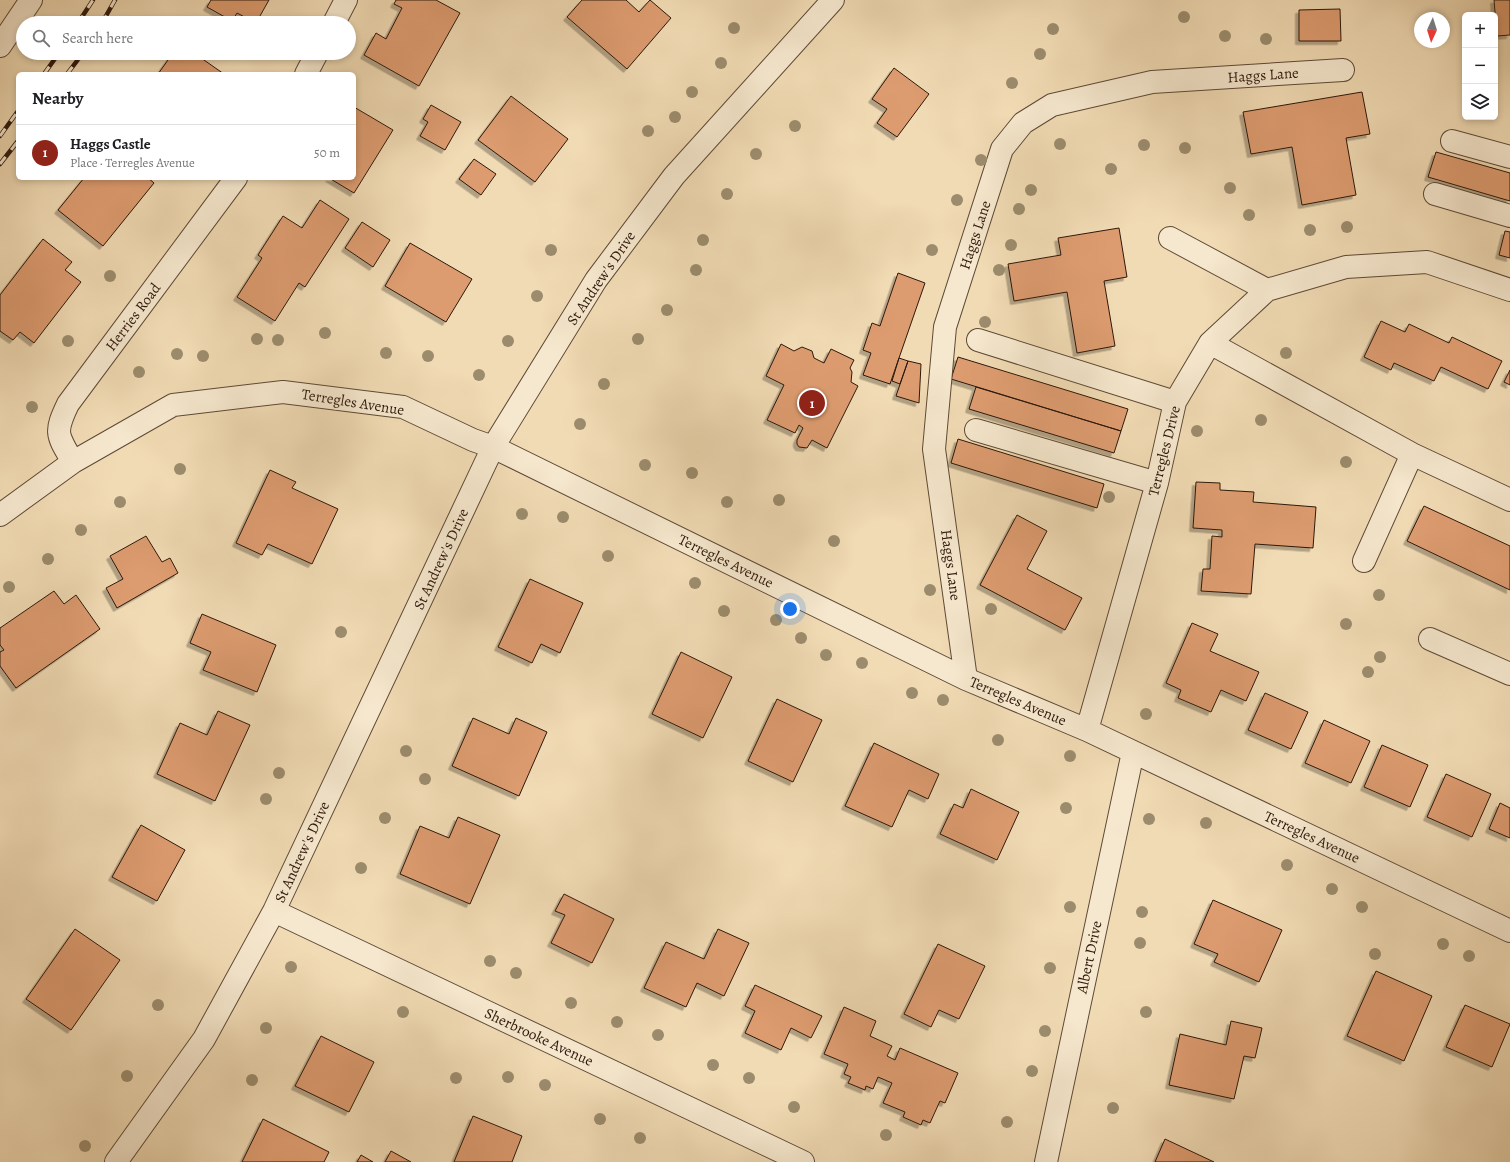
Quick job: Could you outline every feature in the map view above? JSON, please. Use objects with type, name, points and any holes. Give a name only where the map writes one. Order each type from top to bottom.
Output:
[{"type":"street","points":[[20,16],[31,0]]},
{"type":"street","points":[[338,16],[346,0]]},
{"type":"street","name":"St Andrew's Drive","points":[[116,1162],[204,1040],[274,911],[493,447],[596,280],[674,176],[833,0]]},
{"type":"street","points":[[0,46],[16,22]]},
{"type":"street","points":[[307,72],[313,60]]},
{"type":"street","name":"Haggs Lane","points":[[966,679],[934,449],[945,327],[1002,149],[1023,123],[1052,105],[1152,82],[1343,70]]},
{"type":"street","points":[[1452,141],[1510,157]]},
{"type":"street","name":"Herries Road","points":[[73,462],[60,440],[59,423],[68,404],[235,180]]},
{"type":"street","points":[[1435,194],[1510,216]]},
{"type":"street","points":[[1170,238],[1267,290],[1346,267],[1427,262],[1510,290]]},
{"type":"street","name":"Terregles Drive","points":[[1088,730],[1158,483],[1175,402],[1210,343],[1267,290]]},
{"type":"street","points":[[978,340],[1175,402]]},
{"type":"street","points":[[1210,343],[1412,454],[1510,500]]},
{"type":"street","name":"Terregles Avenue","points":[[0,514],[73,462],[173,405],[283,392],[403,407],[473,440],[493,447],[966,679],[1088,730],[1510,931]]},
{"type":"street","points":[[976,430],[1158,483]]},
{"type":"street","points":[[1364,562],[1412,454]]},
{"type":"street","points":[[1430,639],[1510,674]]},
{"type":"street","name":"Albert Drive","points":[[1046,1162],[1133,752]]},
{"type":"street","name":"Sherbrooke Avenue","points":[[274,911],[803,1162]]},
{"type":"building","points":[[211,0],[269,0],[260,16],[243,16],[237,13],[235,16],[223,16],[207,7]]},
{"type":"building","points":[[396,0],[436,0],[460,13],[419,86],[364,55],[376,33],[386,39],[402,8],[394,4]]},
{"type":"building","points":[[582,0],[626,0],[639,12],[650,0],[671,18],[627,69],[567,17]]},
{"type":"building","points":[[1494,0],[1510,0],[1510,35],[1498,36],[1498,12],[1495,12]]},
{"type":"building","points":[[1340,9],[1341,41],[1299,41],[1299,10]]},
{"type":"building","points":[[168,60],[204,60],[221,72],[159,72]]},
{"type":"building","points":[[894,68],[929,94],[897,137],[877,123],[887,109],[872,99]]},
{"type":"building","points":[[1362,92],[1370,134],[1346,138],[1356,195],[1302,205],[1292,147],[1251,154],[1243,112]]},
{"type":"building","points":[[511,96],[568,139],[535,182],[478,140]]},
{"type":"building","points":[[431,105],[461,122],[445,150],[420,136],[428,122],[423,119]]},
{"type":"building","points":[[356,108],[393,130],[354,193],[332,180],[356,180]]},
{"type":"building","points":[[1436,152],[1510,173],[1510,201],[1428,177]]},
{"type":"building","points":[[474,159],[496,174],[481,195],[459,179]]},
{"type":"building","points":[[82,180],[150,180],[154,183],[103,246],[58,210]]},
{"type":"building","points":[[320,200],[349,219],[305,287],[299,283],[275,321],[237,297],[262,258],[258,255],[283,216],[302,228]]},
{"type":"building","points":[[362,222],[390,240],[373,267],[345,248]]},
{"type":"building","points":[[1119,228],[1127,277],[1104,281],[1115,346],[1077,353],[1067,292],[1014,301],[1008,264],[1061,255],[1058,238]]},
{"type":"building","points":[[1505,231],[1510,232],[1510,258],[1499,255]]},
{"type":"building","points":[[43,239],[72,262],[65,270],[81,282],[34,343],[20,332],[13,340],[0,331],[0,295]]},
{"type":"building","points":[[410,243],[472,279],[446,322],[385,286]]},
{"type":"building","points":[[898,273],[925,283],[890,384],[863,375],[871,353],[863,350],[872,323],[880,326]]},
{"type":"building","points":[[1381,321],[1405,332],[1409,324],[1449,343],[1452,337],[1502,361],[1488,389],[1441,367],[1434,381],[1394,363],[1391,370],[1364,357]]},
{"type":"building","points":[[781,344],[794,351],[802,347],[812,351],[814,358],[824,363],[831,349],[854,360],[850,368],[852,372],[851,382],[858,386],[827,448],[812,440],[807,448],[799,447],[797,440],[803,428],[799,425],[795,433],[767,420],[784,385],[766,376]]},
{"type":"building","points":[[958,357],[1128,409],[1121,431],[951,379]]},
{"type":"building","points":[[899,358],[908,361],[900,384],[892,381]]},
{"type":"building","points":[[908,361],[921,364],[919,403],[896,396]]},
{"type":"building","points":[[1510,370],[1510,385],[1504,382]]},
{"type":"building","points":[[976,387],[1121,431],[1114,453],[969,409]]},
{"type":"building","points":[[958,439],[1104,484],[1097,508],[951,463]]},
{"type":"building","points":[[270,470],[296,482],[292,488],[338,509],[312,564],[268,544],[262,555],[236,543]]},
{"type":"building","points":[[1196,482],[1220,483],[1220,490],[1254,492],[1253,502],[1316,507],[1313,548],[1255,544],[1251,594],[1201,591],[1203,569],[1210,569],[1212,536],[1222,537],[1222,530],[1193,528]]},
{"type":"building","points":[[1424,506],[1510,546],[1510,590],[1407,541]]},
{"type":"building","points":[[1017,515],[1047,531],[1027,569],[1082,598],[1065,630],[980,585]]},
{"type":"building","points":[[146,536],[162,562],[170,558],[178,573],[117,608],[106,588],[123,579],[110,556]]},
{"type":"building","points":[[530,579],[583,603],[560,653],[541,644],[532,663],[498,647]]},
{"type":"building","points":[[54,591],[64,604],[76,595],[100,629],[16,688],[0,666],[0,652],[4,650],[0,645],[0,628]]},
{"type":"building","points":[[202,614],[276,645],[257,692],[203,670],[211,652],[190,643]]},
{"type":"building","points":[[1192,623],[1218,634],[1210,651],[1259,672],[1246,701],[1221,690],[1211,712],[1178,698],[1181,690],[1166,683]]},
{"type":"building","points":[[681,652],[732,677],[703,738],[652,714]]},
{"type":"building","points":[[1265,693],[1308,712],[1291,749],[1248,730]]},
{"type":"building","points":[[777,699],[822,720],[793,782],[748,761]]},
{"type":"building","points":[[218,711],[250,725],[215,801],[157,774],[180,723],[207,735]]},
{"type":"building","points":[[473,718],[509,734],[516,718],[547,732],[519,796],[452,766]]},
{"type":"building","points":[[1324,720],[1370,741],[1351,783],[1305,763]]},
{"type":"building","points":[[874,743],[939,774],[928,799],[909,790],[892,827],[845,806]]},
{"type":"building","points":[[1382,745],[1428,765],[1410,807],[1364,787]]},
{"type":"building","points":[[1446,774],[1491,794],[1472,837],[1427,817]]},
{"type":"building","points":[[971,789],[1019,812],[997,860],[940,834],[954,804],[963,808]]},
{"type":"building","points":[[1500,803],[1510,808],[1510,838],[1489,829]]},
{"type":"building","points":[[458,817],[500,835],[470,904],[400,874],[420,826],[449,838]]},
{"type":"building","points":[[141,825],[185,850],[157,901],[112,877]]},
{"type":"building","points":[[564,894],[614,919],[592,963],[551,943],[565,915],[555,911]]},
{"type":"building","points":[[1213,900],[1282,930],[1259,982],[1214,962],[1218,954],[1194,944]]},
{"type":"building","points":[[75,929],[120,960],[71,1030],[26,999]]},
{"type":"building","points":[[718,929],[749,943],[724,996],[697,983],[686,1007],[644,988],[666,942],[704,959]]},
{"type":"building","points":[[938,944],[985,966],[959,1019],[939,1010],[931,1027],[904,1014]]},
{"type":"building","points":[[1376,971],[1432,996],[1404,1061],[1347,1036]]},
{"type":"building","points":[[755,985],[822,1016],[811,1038],[791,1028],[781,1050],[745,1033],[755,1011],[745,1006]]},
{"type":"building","points":[[1465,1005],[1510,1024],[1492,1067],[1446,1047]]},
{"type":"building","points":[[844,1007],[876,1021],[870,1036],[892,1046],[887,1056],[895,1060],[900,1048],[958,1073],[945,1103],[940,1101],[930,1123],[923,1120],[921,1125],[903,1117],[905,1112],[883,1103],[892,1083],[878,1077],[873,1089],[866,1086],[865,1090],[848,1083],[851,1077],[844,1074],[848,1064],[824,1054]]},
{"type":"building","points":[[1231,1021],[1262,1028],[1255,1058],[1244,1056],[1234,1099],[1169,1085],[1180,1034],[1226,1045]]},
{"type":"building","points":[[321,1036],[374,1062],[349,1112],[295,1086]]},
{"type":"building","points":[[473,1116],[522,1136],[512,1162],[454,1162]]},
{"type":"building","points":[[263,1119],[329,1152],[324,1162],[242,1162]]},
{"type":"building","points":[[1165,1139],[1214,1162],[1155,1162]]},
{"type":"building","points":[[391,1151],[411,1162],[385,1162]]},
{"type":"building","points":[[361,1155],[373,1162],[357,1162]]},
{"type":"railway","points":[[83,16],[93,0]]},
{"type":"railway","points":[[106,16],[115,0]]},
{"type":"railway","points":[[45,72],[54,60]]},
{"type":"railway","points":[[69,72],[78,60]]},
{"type":"railway","points":[[0,136],[16,114]]},
{"type":"railway","points":[[0,164],[16,144]]},
{"type":"place","name":"Haggs Castle","points":[[812,403]]}]
